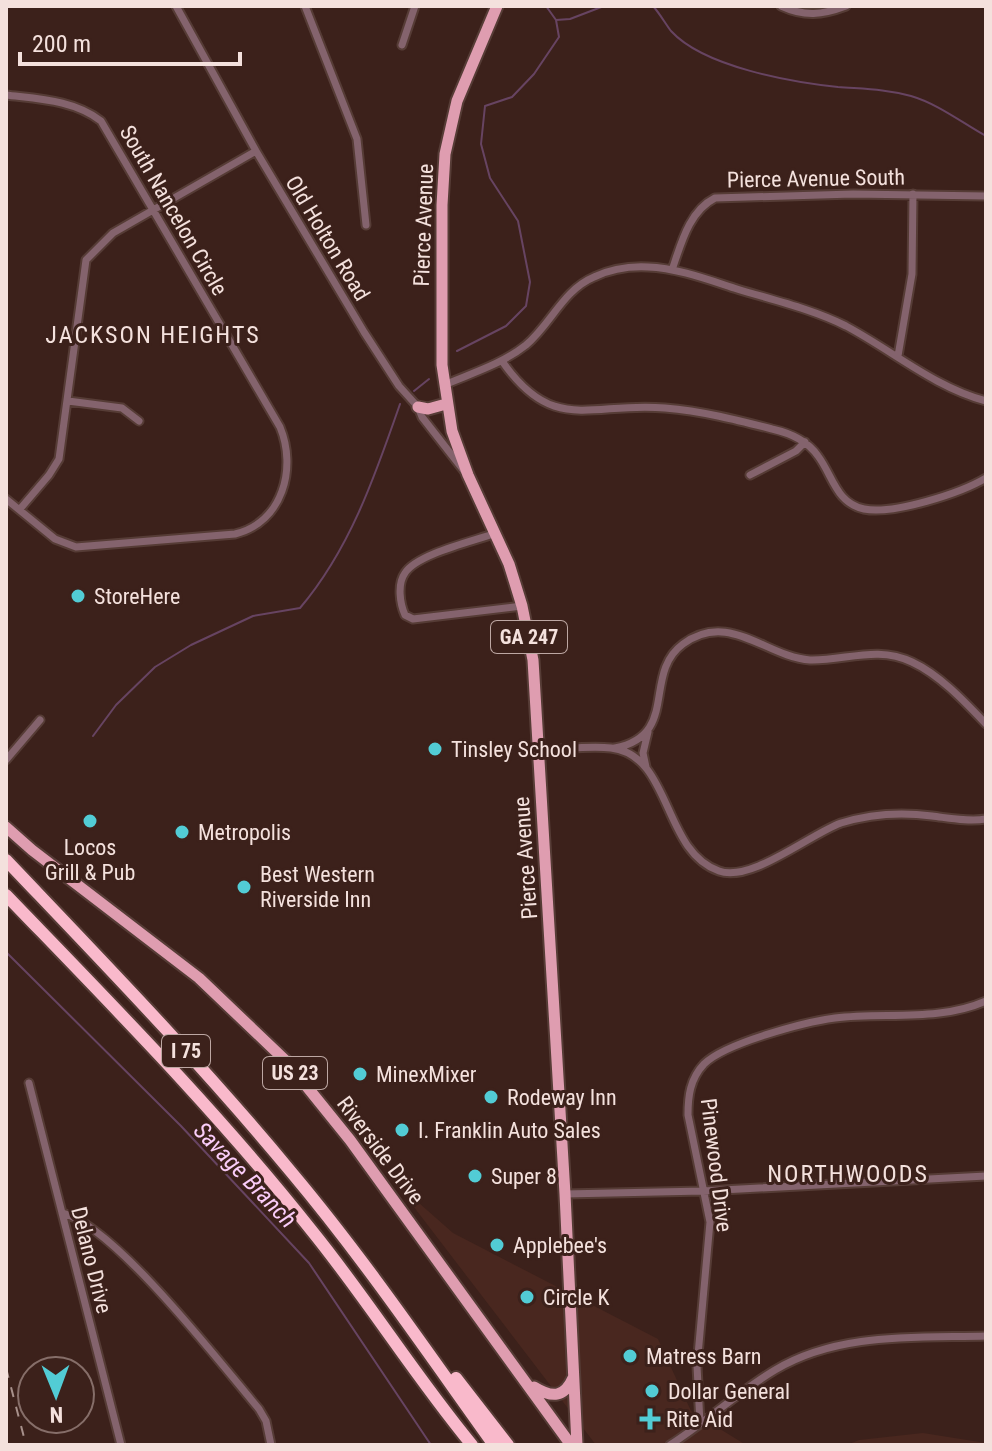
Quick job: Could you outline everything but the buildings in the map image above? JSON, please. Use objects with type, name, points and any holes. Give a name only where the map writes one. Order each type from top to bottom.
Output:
[{"type":"highway","name":"I 75","points":[[6,860],[247,1119],[294,1175],[417,1334],[494,1445]]},
{"type":"highway","name":"I 75","points":[[6,895],[246,1150],[371,1307],[438,1404],[472,1445]]},
{"type":"highway","points":[[417,1334],[508,1445]]},
{"type":"highway","points":[[438,1404],[460,1445]]},
{"type":"main road","name":"Pierce Avenue","points":[[497,6],[457,101],[445,154],[441,320],[444,385],[452,431],[468,475],[509,564],[522,606],[533,660],[565,1194],[574,1445]]},
{"type":"main road","points":[[418,407],[428,409],[446,404]]},
{"type":"main road","name":"Riverside Drive","points":[[6,827],[199,978],[287,1062],[350,1140],[574,1445]]},
{"type":"main road","points":[[527,1384],[546,1395],[557,1396],[566,1391],[573,1377]]},
{"type":"street","points":[[305,6],[357,139],[366,225]]},
{"type":"street","points":[[402,45],[415,6]]},
{"type":"street","points":[[781,6],[815,16],[846,6]]},
{"type":"street","name":"Old Holton Road","points":[[177,7],[256,151],[386,367],[468,475]]},
{"type":"street","name":"South Nancelon Circle","points":[[6,95],[64,103],[90,112],[110,134],[280,427],[288,451],[282,493],[265,518],[247,531],[104,547],[68,546],[20,509]]},
{"type":"street","points":[[6,499],[20,509],[59,459],[82,271],[86,260],[113,233],[256,151]]},
{"type":"street","points":[[898,356],[912,274],[913,194]]},
{"type":"street","name":"Pierce Avenue South","points":[[672,270],[694,216],[715,198],[913,194],[986,196]]},
{"type":"street","points":[[444,385],[502,361],[543,328],[565,298],[589,279],[629,267],[672,270],[825,316],[955,390],[986,401]]},
{"type":"street","points":[[502,361],[512,376],[532,394],[561,409],[590,412],[661,407],[699,412],[784,432],[805,442],[818,454],[840,496],[864,509],[888,508],[927,500],[986,478]]},
{"type":"street","points":[[68,401],[122,408],[139,421]]},
{"type":"street","points":[[750,475],[796,451],[805,442]]},
{"type":"street","points":[[496,533],[412,565],[402,578],[402,609],[405,615],[413,619],[522,606]]},
{"type":"street","points":[[646,769],[643,753],[648,731],[658,712],[663,673],[675,651],[696,636],[722,632],[751,638],[781,653],[807,660],[882,653],[895,656],[935,677],[986,724]]},
{"type":"street","points":[[6,760],[40,720]]},
{"type":"street","points":[[538,750],[613,748],[630,744],[648,731]]},
{"type":"street","points":[[613,748],[646,769],[658,783],[686,845],[708,866],[724,873],[753,868],[836,825],[869,817],[911,814],[986,819]]},
{"type":"street","name":"Pinewood Drive","points":[[700,1423],[697,1366],[710,1222],[688,1115],[688,1099],[691,1084],[702,1066],[733,1047],[819,1021],[856,1016],[949,1013],[986,1001]]},
{"type":"street","name":"Delano Drive","points":[[29,1083],[121,1445]]},
{"type":"street","points":[[565,1194],[703,1191],[986,1176]]},
{"type":"street","points":[[62,1213],[74,1216],[100,1236],[166,1300],[259,1409],[266,1421],[271,1445]]},
{"type":"street","points":[[670,1445],[776,1369],[811,1352],[851,1342],[986,1336]]},
{"type":"shaded area","points":[[394,1181],[453,1233],[658,1339],[691,1411],[746,1445],[596,1445]]},
{"type":"shaded area","points":[[923,1433],[986,1445],[847,1445],[859,1440]]},
{"type":"waterway","points":[[457,351],[506,326],[526,306],[530,282],[518,221],[490,178],[481,144],[485,106],[512,97],[534,74],[559,37],[556,20],[546,6]]},
{"type":"waterway","points":[[556,20],[570,19],[604,6]]},
{"type":"waterway","points":[[653,6],[671,31],[686,44],[726,63],[797,81],[911,96],[940,108],[986,136]]},
{"type":"waterway","points":[[414,391],[429,379]]},
{"type":"waterway","points":[[93,736],[116,705],[155,667],[191,645],[253,616],[300,608],[347,537],[371,485],[400,404]]},
{"type":"waterway","name":"Savage Branch","points":[[6,952],[181,1126],[309,1263],[431,1445]]},
{"type":"railway","points":[[6,1368],[26,1445]]},
{"type":"place","name":"StoreHere","points":[[78,596]]},
{"type":"place","name":"Tinsley School","points":[[435,749]]},
{"type":"place","name":"Locos Grill & Pub","points":[[90,821]]},
{"type":"place","name":"Metropolis","points":[[182,832]]},
{"type":"place","name":"Best Western Riverside Inn","points":[[244,887]]},
{"type":"place","name":"MinexMixer","points":[[360,1074]]},
{"type":"place","name":"Rodeway Inn","points":[[491,1097]]},
{"type":"place","name":"I. Franklin Auto Sales","points":[[402,1130]]},
{"type":"place","name":"Super 8","points":[[475,1176]]},
{"type":"place","name":"Applebee's","points":[[497,1245]]},
{"type":"place","name":"Circle K","points":[[527,1297]]},
{"type":"place","name":"Matress Barn","points":[[630,1356]]},
{"type":"place","name":"Dollar General","points":[[652,1391]]},
{"type":"place","name":"Rite Aid","points":[[650,1419]]},
{"type":"district","name":"JACKSON HEIGHTS","points":[[153,335]]},
{"type":"district","name":"NORTHWOODS","points":[[848,1174]]}]
